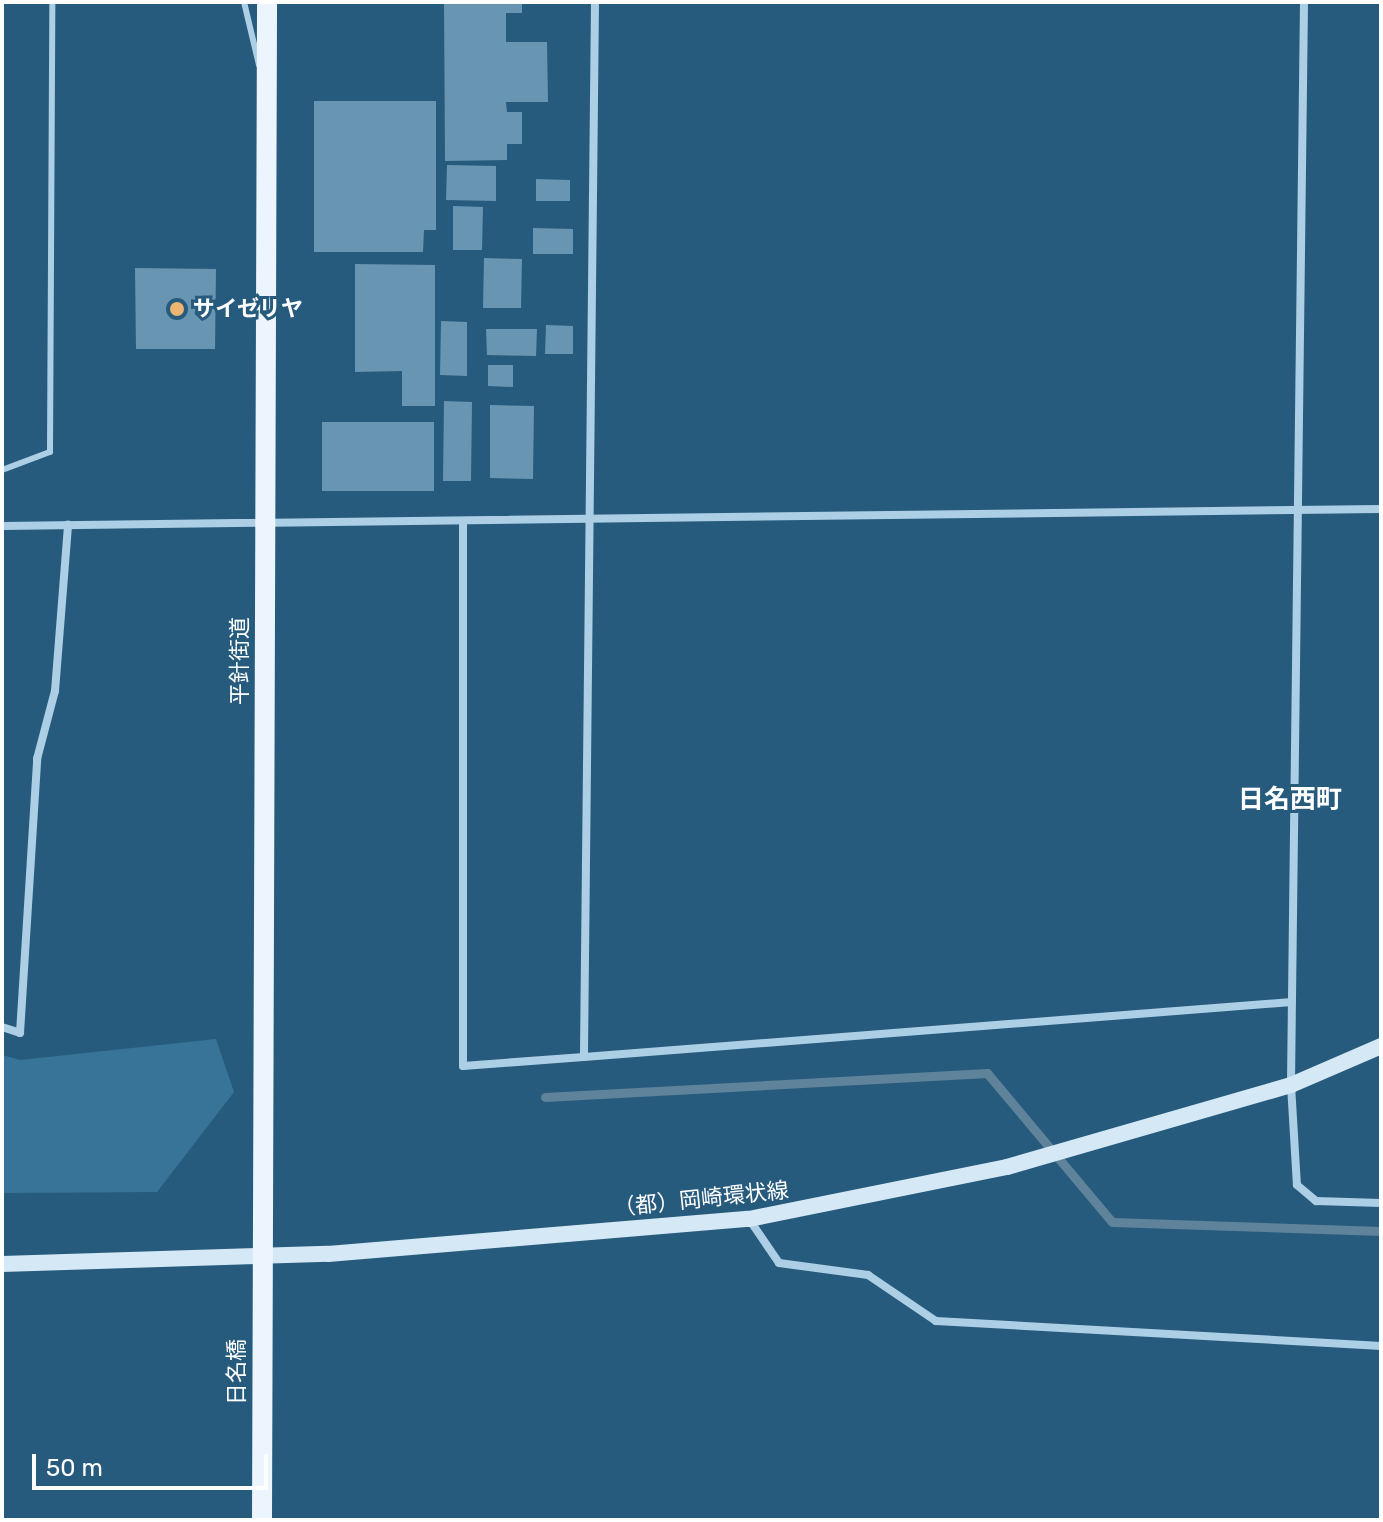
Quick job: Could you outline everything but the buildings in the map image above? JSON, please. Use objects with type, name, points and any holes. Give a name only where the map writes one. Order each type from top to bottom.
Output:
[{"type":"main road","name":"平針街道","points":[[261,1321],[267,2]]},
{"type":"main road","name":"日名橋","points":[[261,1321],[262,1520]]},
{"type":"street","points":[[584,1057],[595,2]]},
{"type":"street","points":[[1304,2],[1291,1085],[1304,1195],[1381,1203]]},
{"type":"street","points":[[2,526],[265,520],[463,521],[1381,509]]},
{"type":"street","points":[[463,521],[463,1066],[1292,1002]]},
{"type":"street","points":[[2,1027],[20,1033],[37,759],[55,691],[68,525]]},
{"type":"street","name":"（都）岡崎環状線","points":[[2,1264],[261,1257],[749,1219],[1007,1167],[1291,1085],[1381,1046]]},
{"type":"street","points":[[749,1219],[779,1263],[868,1275],[936,1321],[1381,1346]]},
{"type":"lane","points":[[2,470],[50,452],[52,2]]},
{"type":"lane","points":[[244,2],[267,87]]},
{"type":"shaded area","points":[[216,1039],[234,1092],[157,1192],[2,1193],[2,1055],[20,1060]]},
{"type":"waterway","points":[[545,1097],[987,1073],[1112,1222],[1381,1231]]},
{"type":"place","name":"サイゼリヤ","points":[[177,309]]},
{"type":"district","name":"日名西町","points":[[1290,800]]}]
